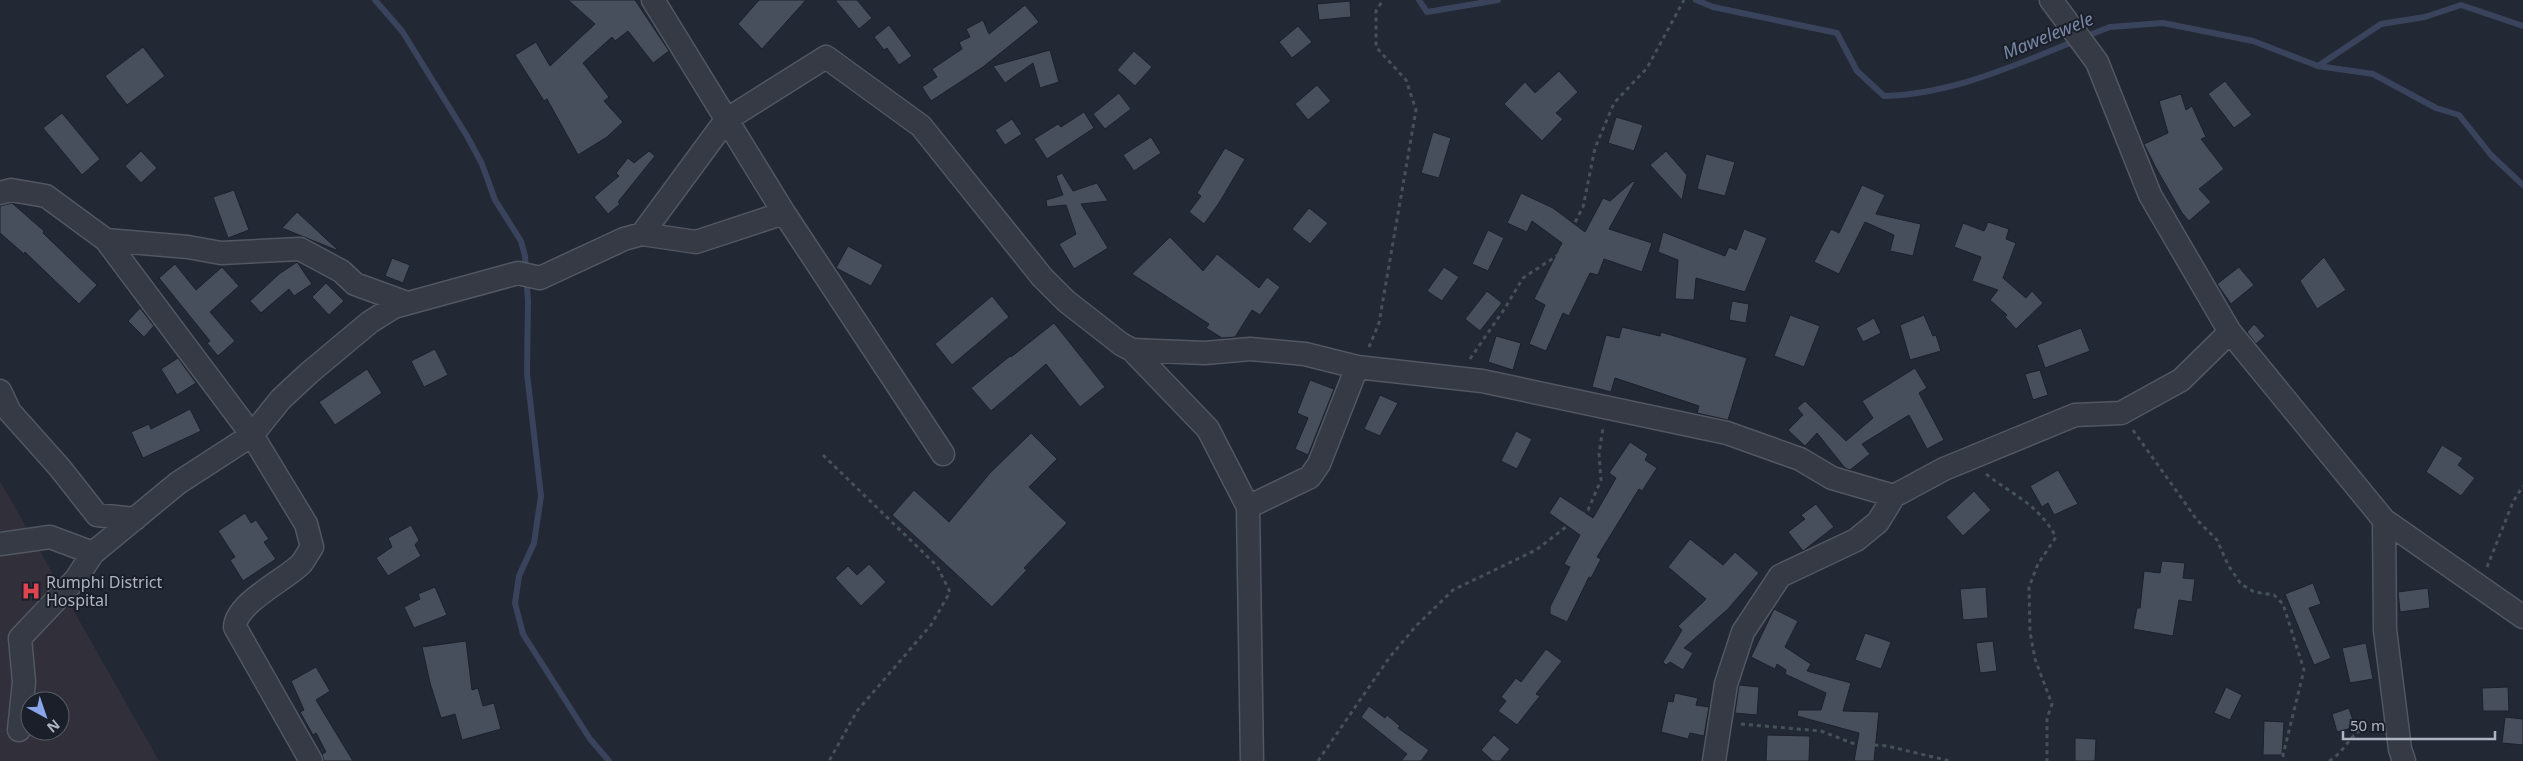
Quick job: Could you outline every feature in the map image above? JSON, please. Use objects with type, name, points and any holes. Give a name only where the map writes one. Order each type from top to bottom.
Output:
[{"type":"street","points":[[653,0],[784,213],[943,454]]},
{"type":"street","points":[[2051,0],[2097,62],[2150,195],[2230,332],[2384,520],[2523,617]]},
{"type":"street","points":[[642,234],[726,120],[826,57],[921,126],[1042,277],[1066,301],[1121,344],[1132,350],[1208,429],[1248,507],[1252,761]]},
{"type":"street","points":[[1,185],[11,190],[46,196],[106,240],[252,435],[306,524],[312,547],[301,564],[270,586],[238,616],[235,628],[311,761]]},
{"type":"street","points":[[19,730],[24,682],[20,638],[76,579],[93,553],[178,483],[252,435],[281,400],[340,345],[370,322],[394,307],[518,273],[540,278],[624,239],[642,234],[696,242],[784,213]]},
{"type":"street","points":[[106,240],[221,253],[300,249],[341,271],[355,284],[407,303]]},
{"type":"street","points":[[1714,761],[1726,684],[1744,632],[1780,576],[1856,540],[1878,522],[1894,496],[1970,457],[2075,415],[2121,413],[2181,380],[2230,332]]},
{"type":"street","points":[[1132,350],[1205,353],[1250,348],[1306,354],[1358,367],[1482,382],[1727,433],[1800,459],[1832,478],[1894,496]]},
{"type":"street","points":[[1248,507],[1310,476],[1319,464],[1358,367]]},
{"type":"street","points":[[0,391],[10,412],[60,468],[97,515],[135,519]]},
{"type":"street","points":[[2384,520],[2385,630],[2395,716],[2400,749],[2404,761]]},
{"type":"street","points":[[0,544],[50,537],[93,553]]},
{"type":"path","points":[[1358,367],[1379,323],[1416,110],[1406,80],[1376,47],[1376,11],[1383,0]]},
{"type":"path","points":[[1453,378],[1476,352],[1523,278],[1558,255],[1583,207],[1595,148],[1614,103],[1647,68],[1684,0]]},
{"type":"path","points":[[1318,761],[1389,658],[1416,626],[1453,590],[1536,550],[1588,510],[1600,480],[1599,454],[1606,408]]},
{"type":"path","points":[[2121,413],[2197,520],[2217,540],[2228,565],[2241,584],[2254,592],[2274,595],[2283,604],[2304,670],[2282,755],[2284,761]]},
{"type":"path","points":[[824,454],[937,566],[950,592],[931,625],[857,711],[828,761]]},
{"type":"path","points":[[1970,457],[1977,467],[2022,498],[2046,519],[2056,537],[2038,564],[2029,587],[2030,632],[2035,659],[2052,704],[2047,718],[2047,761],[2041,761]]},
{"type":"path","points":[[2479,588],[2513,502],[2523,486]]},
{"type":"path","points":[[2329,761],[2337,756],[2351,736],[2370,724],[2395,716]]},
{"type":"path","points":[[1720,721],[1821,731],[1852,743],[1887,746],[1950,761]]},
{"type":"shaded area","name":"Rumphi District Hospital","points":[[0,481],[159,761],[0,761]]},
{"type":"building","points":[[568,0],[635,0],[669,51],[653,63],[628,31],[615,41],[612,37],[583,63],[609,97],[604,101],[623,122],[607,137],[578,155],[547,99],[544,101],[515,55],[536,42],[550,66],[595,24]]},
{"type":"building","points":[[759,0],[806,0],[762,49],[738,24]]},
{"type":"building","points":[[835,0],[857,0],[872,18],[859,29]]},
{"type":"building","points":[[1350,1],[1351,17],[1319,20],[1317,4]]},
{"type":"building","points":[[1025,5],[1039,22],[983,67],[931,101],[922,87],[937,77],[932,69],[962,49],[959,42],[970,37],[966,29],[983,20],[989,34]]},
{"type":"building","points":[[889,25],[912,56],[899,65],[887,48],[884,50],[874,37]]},
{"type":"building","points":[[1298,26],[1312,42],[1292,58],[1279,42]]},
{"type":"building","points":[[143,47],[165,76],[127,105],[105,76]]},
{"type":"building","points":[[1050,50],[1059,82],[1040,88],[1033,63],[1005,83],[993,66]]},
{"type":"building","points":[[1134,51],[1152,67],[1135,86],[1117,70]]},
{"type":"building","points":[[1559,71],[1578,92],[1556,113],[1563,119],[1542,141],[1504,104],[1525,82],[1535,93]]},
{"type":"building","points":[[2225,81],[2252,115],[2234,128],[2208,94]]},
{"type":"building","points":[[1317,85],[1331,101],[1308,120],[1295,104]]},
{"type":"building","points":[[1119,93],[1131,109],[1105,129],[1093,114]]},
{"type":"building","points":[[2181,94],[2186,110],[2192,106],[2206,137],[2201,139],[2224,169],[2199,189],[2211,202],[2189,221],[2182,213],[2144,144],[2168,133],[2159,101]]},
{"type":"building","points":[[1084,112],[1094,128],[1047,159],[1034,139],[1058,124],[1061,127]]},
{"type":"building","points":[[62,113],[100,159],[82,175],[43,128]]},
{"type":"building","points":[[1616,117],[1643,125],[1634,151],[1608,143]]},
{"type":"building","points":[[1012,119],[1022,134],[1005,145],[995,130]]},
{"type":"building","points":[[1433,132],[1451,138],[1439,178],[1421,173]]},
{"type":"building","points":[[1151,137],[1161,153],[1134,171],[1123,155]]},
{"type":"building","points":[[1225,148],[1245,159],[1204,224],[1189,212],[1201,196],[1197,193]]},
{"type":"building","points":[[141,151],[157,168],[141,183],[125,166]]},
{"type":"building","points":[[649,151],[655,156],[618,202],[620,204],[608,214],[594,197],[619,176],[616,173],[628,158],[634,163]]},
{"type":"building","points":[[1666,151],[1687,175],[1682,200],[1650,165]]},
{"type":"building","points":[[1706,154],[1735,162],[1725,196],[1697,189]]},
{"type":"building","points":[[1062,173],[1073,191],[1097,183],[1108,201],[1081,204],[1108,248],[1074,269],[1059,244],[1076,234],[1066,205],[1047,207],[1046,200],[1063,195],[1056,176]]},
{"type":"building","points":[[1633,181],[1635,182],[1609,229],[1652,243],[1642,272],[1604,259],[1598,275],[1590,273],[1569,316],[1563,313],[1546,351],[1529,344],[1545,305],[1534,299],[1562,243],[1532,221],[1527,232],[1507,223],[1521,193],[1553,208],[1585,232],[1603,198],[1610,201]]},
{"type":"building","points":[[1862,185],[1885,195],[1876,214],[1921,224],[1913,256],[1890,251],[1894,235],[1865,222],[1839,274],[1814,262],[1831,229],[1839,233]]},
{"type":"building","points":[[234,190],[249,230],[228,238],[213,197]]},
{"type":"building","points":[[12,203],[44,231],[43,233],[97,285],[79,304],[25,252],[24,254],[0,233],[0,206]]},
{"type":"building","points":[[1309,208],[1328,223],[1310,244],[1292,229]]},
{"type":"building","points":[[297,212],[337,249],[282,228]]},
{"type":"building","points":[[1988,222],[2009,229],[2006,239],[2016,243],[2003,278],[2026,298],[2032,291],[2043,303],[2016,329],[2005,317],[2007,315],[1990,300],[1998,290],[1972,281],[1981,257],[1954,247],[1963,223],[1984,231]]},
{"type":"building","points":[[1744,229],[1767,238],[1745,292],[1696,278],[1694,300],[1675,299],[1678,260],[1658,252],[1663,232],[1725,256],[1729,247],[1736,250]]},
{"type":"building","points":[[1488,230],[1504,238],[1488,271],[1472,264]]},
{"type":"building","points":[[1170,237],[1203,271],[1217,254],[1259,288],[1267,277],[1280,287],[1260,315],[1252,310],[1235,337],[1222,338],[1206,328],[1209,324],[1132,274]]},
{"type":"building","points":[[848,246],[883,265],[871,286],[836,268]]},
{"type":"building","points":[[2324,257],[2346,290],[2317,309],[2300,281]]},
{"type":"building","points":[[392,258],[410,265],[403,283],[385,276]]},
{"type":"building","points":[[297,262],[312,284],[294,296],[289,289],[261,313],[250,301],[279,274]]},
{"type":"building","points":[[175,264],[196,290],[222,267],[239,286],[210,312],[235,341],[218,356],[207,343],[210,341],[159,278]]},
{"type":"building","points":[[1444,267],[1459,277],[1442,301],[1427,291]]},
{"type":"building","points":[[2239,267],[2254,285],[2231,304],[2217,284]]},
{"type":"building","points":[[326,283],[344,301],[329,315],[312,297]]},
{"type":"building","points":[[1487,291],[1502,303],[1480,331],[1465,319]]},
{"type":"building","points":[[992,296],[1009,317],[952,365],[935,344]]},
{"type":"building","points":[[1732,301],[1749,304],[1746,323],[1729,320]]},
{"type":"building","points":[[140,308],[154,326],[144,337],[128,321]]},
{"type":"building","points":[[1790,315],[1820,326],[1804,367],[1774,356]]},
{"type":"building","points":[[1924,315],[1933,336],[1936,335],[1941,351],[1910,360],[1900,325]]},
{"type":"building","points":[[1874,318],[1881,333],[1863,342],[1856,328]]},
{"type":"building","points":[[1054,323],[1105,387],[1080,407],[1046,364],[991,411],[971,388]]},
{"type":"building","points":[[2254,324],[2265,336],[2256,344],[2247,332]]},
{"type":"building","points":[[1622,327],[1660,336],[1661,332],[1747,358],[1728,420],[1697,413],[1699,406],[1615,378],[1611,392],[1592,387],[1606,335],[1619,338]]},
{"type":"building","points":[[2081,328],[2090,351],[2045,368],[2037,345]]},
{"type":"building","points":[[1496,336],[1521,343],[1513,370],[1488,362]]},
{"type":"building","points":[[435,349],[448,375],[424,387],[411,361]]},
{"type":"building","points":[[178,358],[196,383],[177,395],[161,369]]},
{"type":"building","points":[[1915,368],[1927,388],[1919,393],[1944,440],[1927,449],[1909,415],[1862,444],[1870,454],[1850,470],[1845,468],[1817,433],[1805,446],[1788,430],[1803,415],[1797,408],[1805,401],[1846,441],[1873,418],[1862,401]]},
{"type":"building","points":[[367,369],[382,393],[335,425],[319,402]]},
{"type":"building","points":[[2040,370],[2048,395],[2033,400],[2025,374]]},
{"type":"building","points":[[1310,380],[1334,389],[1308,455],[1295,449],[1308,418],[1297,413]]},
{"type":"building","points":[[1380,395],[1398,403],[1380,436],[1364,429]]},
{"type":"building","points":[[190,409],[201,431],[143,458],[131,432],[149,424],[151,429]]},
{"type":"building","points":[[1516,431],[1532,439],[1517,469],[1501,461]]},
{"type":"building","points":[[1031,433],[1057,459],[1029,487],[1067,523],[1024,568],[1027,570],[992,607],[892,515],[914,490],[949,522],[990,473]]},
{"type":"building","points":[[1630,442],[1648,454],[1645,460],[1657,468],[1642,491],[1639,489],[1597,557],[1601,559],[1591,578],[1589,577],[1567,622],[1550,614],[1550,607],[1570,567],[1564,564],[1580,535],[1549,513],[1560,496],[1593,518],[1616,478],[1609,473]]},
{"type":"building","points":[[2442,445],[2463,458],[2458,465],[2475,478],[2461,496],[2426,472]]},
{"type":"building","points":[[2058,470],[2078,504],[2054,515],[2048,503],[2042,507],[2030,486]]},
{"type":"building","points":[[1974,491],[1991,510],[1963,536],[1946,517]]},
{"type":"building","points":[[1816,504],[1834,527],[1803,551],[1788,532],[1805,519],[1801,515]]},
{"type":"building","points":[[245,513],[251,523],[256,520],[269,539],[264,542],[276,559],[243,581],[230,560],[235,557],[218,531]]},
{"type":"building","points":[[411,525],[419,540],[415,545],[421,556],[388,576],[376,558],[392,547],[388,538]]},
{"type":"building","points":[[1690,539],[1723,565],[1735,552],[1759,573],[1728,609],[1684,648],[1693,653],[1683,670],[1670,662],[1666,665],[1663,662],[1682,630],[1678,626],[1706,599],[1668,567]]},
{"type":"building","points":[[2162,561],[2185,563],[2183,578],[2195,579],[2192,602],[2179,600],[2173,636],[2133,629],[2137,608],[2140,608],[2144,571],[2160,573]]},
{"type":"building","points":[[869,564],[886,582],[861,606],[835,578],[848,566],[857,575]]},
{"type":"building","points":[[2313,583],[2321,604],[2309,608],[2331,658],[2314,665],[2285,594]]},
{"type":"building","points":[[435,587],[447,615],[414,628],[404,607],[420,599],[418,594]]},
{"type":"building","points":[[1986,587],[1988,618],[1963,620],[1960,589]]},
{"type":"building","points":[[2428,588],[2430,608],[2400,612],[2398,592]]},
{"type":"building","points":[[1774,609],[1798,621],[1785,647],[1811,664],[1807,671],[1851,683],[1843,711],[1879,712],[1874,761],[1854,761],[1859,733],[1797,716],[1798,710],[1821,710],[1826,693],[1785,674],[1786,670],[1777,664],[1775,669],[1751,657]]},
{"type":"building","points":[[1865,633],[1891,642],[1881,669],[1855,660]]},
{"type":"building","points":[[466,641],[472,690],[478,688],[483,706],[494,703],[501,729],[462,740],[455,714],[441,718],[430,683],[422,647]]},
{"type":"building","points":[[1993,641],[1997,671],[1980,673],[1976,643]]},
{"type":"building","points":[[2366,643],[2373,679],[2350,683],[2342,648]]},
{"type":"building","points":[[1546,649],[1562,661],[1536,694],[1540,696],[1517,725],[1498,711],[1506,701],[1501,697],[1516,678],[1521,682]]},
{"type":"building","points":[[316,667],[330,691],[316,700],[353,761],[324,761],[322,754],[326,752],[316,733],[313,735],[300,712],[304,710],[291,681]]},
{"type":"building","points":[[1739,685],[1759,687],[1757,715],[1735,713]]},
{"type":"building","points":[[2226,687],[2242,695],[2230,720],[2214,713]]},
{"type":"building","points":[[2508,687],[2509,711],[2483,711],[2482,688]]},
{"type":"building","points":[[1675,693],[1698,698],[1696,705],[1709,707],[1704,736],[1690,733],[1688,739],[1661,732],[1668,701],[1673,702]]},
{"type":"building","points":[[1369,706],[1385,718],[1387,715],[1400,726],[1398,728],[1429,750],[1421,761],[1401,761],[1407,754],[1361,717]]},
{"type":"building","points":[[2349,708],[2355,727],[2337,732],[2332,714]]},
{"type":"building","points":[[2505,717],[2523,719],[2523,745],[2502,743]]},
{"type":"building","points":[[2264,721],[2284,722],[2282,755],[2263,755]]},
{"type":"building","points":[[1494,735],[1510,749],[1500,761],[1493,761],[1481,750]]},
{"type":"building","points":[[1767,735],[1810,736],[1809,761],[1766,761]]},
{"type":"building","points":[[2075,738],[2096,739],[2095,761],[2075,761]]},
{"type":"waterway","points":[[375,0],[402,31],[467,136],[482,164],[495,200],[521,241],[525,256],[528,301],[527,373],[541,496],[534,543],[519,576],[515,603],[523,634],[590,739],[609,761]]},
{"type":"waterway","name":"Mawelewele","points":[[1419,0],[1427,12],[1498,0]]},
{"type":"waterway","name":"Mawelewele","points":[[1696,0],[1713,7],[1837,33],[1857,71],[1884,96],[1934,90],[1958,84],[2005,69],[2075,41]]},
{"type":"waterway","points":[[2318,66],[2381,24],[2425,17],[2461,5],[2523,26]]},
{"type":"waterway","name":"Mawelewele","points":[[2084,37],[2110,27],[2163,23],[2253,41],[2318,66],[2373,74],[2436,108],[2459,115],[2491,155],[2523,185]]},
{"type":"place","name":"Rumphi District Hospital","points":[[31,591]]}]
